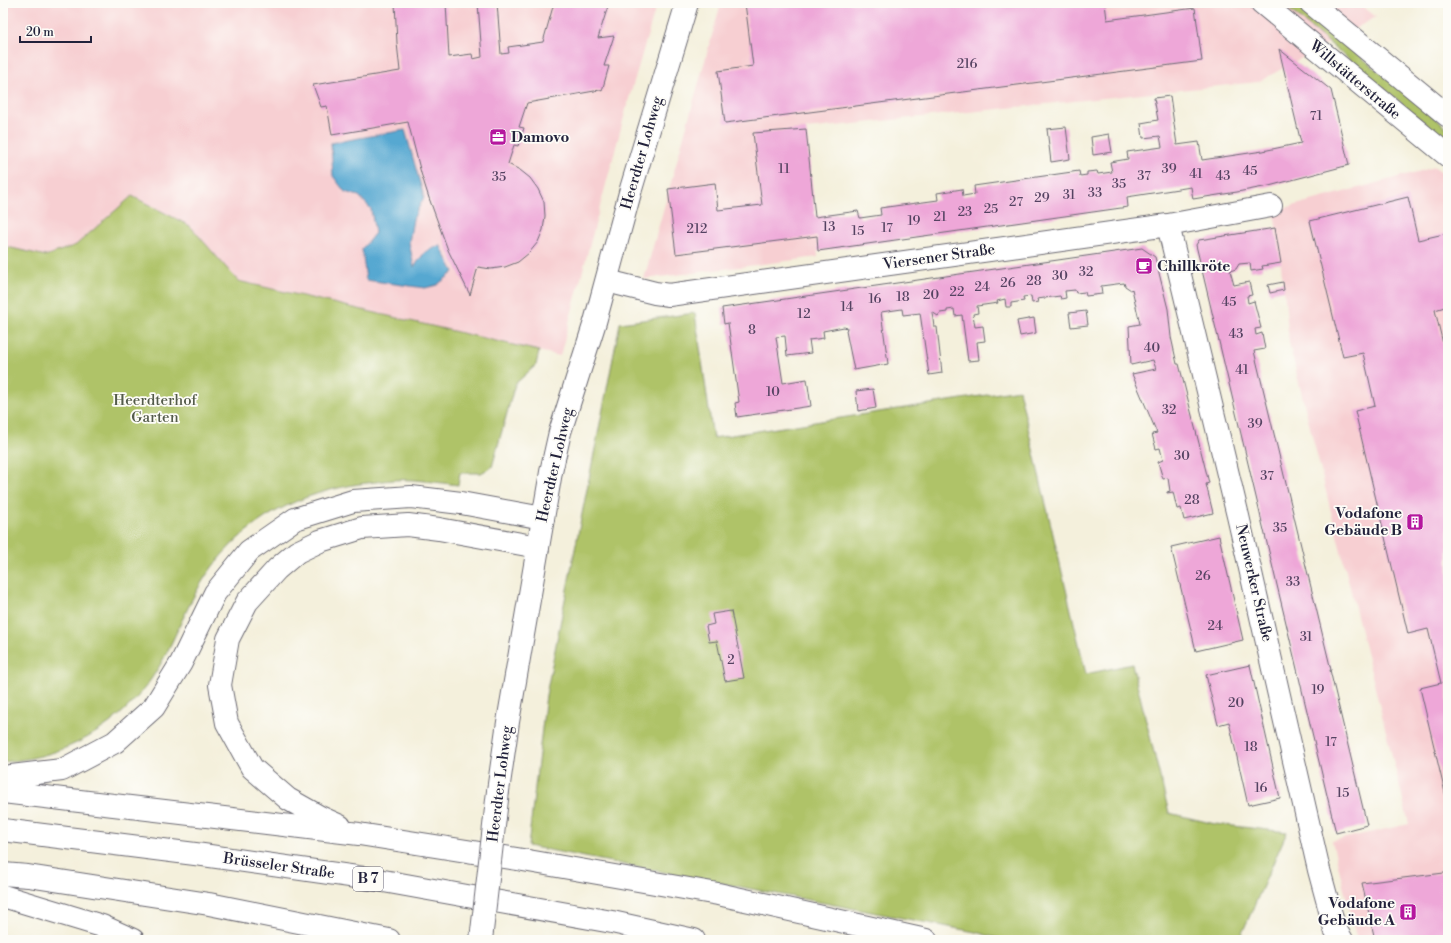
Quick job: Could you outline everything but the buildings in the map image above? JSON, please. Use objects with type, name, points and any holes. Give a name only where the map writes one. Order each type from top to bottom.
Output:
[{"type":"main road","name":"Heerdter Lohweg","points":[[481,940],[498,791],[509,715],[543,518],[560,432],[607,281],[631,189],[687,3]]},
{"type":"main road","name":"Willstätterstraße","points":[[1262,3],[1448,156]]},
{"type":"main road","name":"Willstätterstraße","points":[[1311,3],[1448,116]]},
{"type":"main road","name":"Viersener Straße","points":[[607,281],[669,295],[1168,225],[1271,206]]},
{"type":"main road","name":"Neuwerker Straße","points":[[1168,225],[1238,516],[1319,870],[1335,929],[1342,940]]},
{"type":"main road","points":[[3,777],[62,770],[115,742],[154,707],[182,663],[215,593],[249,551],[295,519],[353,501],[411,497],[461,503],[543,518]]},
{"type":"main road","points":[[359,834],[320,817],[288,799],[252,768],[227,723],[220,685],[221,677],[228,639],[246,602],[277,569],[297,552],[320,541],[362,528],[408,525],[439,529],[538,548]]},
{"type":"main road","points":[[3,792],[359,834],[517,859],[718,894],[926,940]]},
{"type":"main road","name":"Brüsseler Straße","points":[[3,830],[378,880],[612,922],[694,940]]},
{"type":"main road","points":[[3,874],[28,876],[209,904],[389,940]]},
{"type":"main road","points":[[3,896],[102,926],[134,940]]},
{"type":"shaded area","points":[[3,3],[657,3],[628,102],[560,356],[237,281],[190,226],[132,196],[76,245],[46,256],[3,246]]},
{"type":"shaded area","points":[[721,3],[1359,3],[1376,17],[1258,82],[806,129],[818,257],[644,279]]},
{"type":"shaded area","points":[[1435,167],[1448,177],[1448,940],[1357,940],[1332,841],[1409,824],[1289,343],[1274,211]]},
{"type":"green space","points":[[1287,3],[1296,3],[1448,129],[1448,142],[1285,6]]},
{"type":"green space","name":"Heerdterhof Garten","points":[[132,196],[190,226],[238,281],[539,351],[536,365],[515,384],[492,467],[481,473],[460,473],[458,485],[399,480],[352,485],[329,490],[286,506],[265,518],[246,531],[229,547],[213,566],[193,598],[166,654],[153,677],[137,697],[119,715],[100,730],[78,743],[29,759],[3,762],[3,246],[46,256],[76,245]]},
{"type":"green space","points":[[695,313],[713,438],[1019,390],[1086,674],[1132,664],[1169,813],[1215,824],[1287,832],[1239,940],[1004,940],[975,932],[528,846],[546,695],[620,323]]},
{"type":"water","points":[[405,130],[424,197],[413,219],[409,242],[414,267],[425,252],[440,245],[454,272],[437,285],[425,288],[366,280],[362,249],[375,233],[371,209],[359,196],[345,192],[333,176],[331,143]]},
{"type":"place","name":"Damovo","points":[[498,137]]},
{"type":"place","name":"Chillkröte","points":[[1144,266]]},
{"type":"place","name":"Vodafone Gebäude B","points":[[1415,522]]},
{"type":"place","name":"Vodafone Gebäude A","points":[[1408,912]]}]
